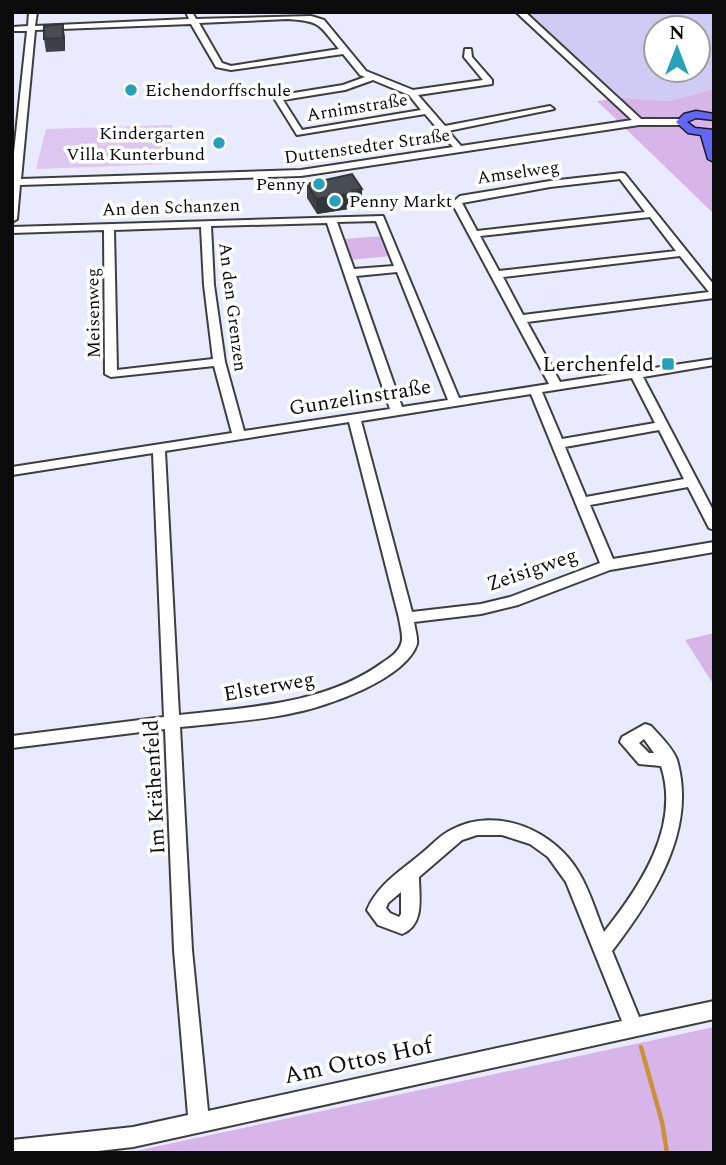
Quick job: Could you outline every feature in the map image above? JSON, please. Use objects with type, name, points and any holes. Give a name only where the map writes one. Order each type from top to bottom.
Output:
[{"type":"main road","points":[[713,117],[694,115],[681,122],[688,130],[710,133],[714,159]]},
{"type":"street","points":[[12,219],[16,136],[24,102],[33,12]]},
{"type":"street","points":[[188,12],[219,65],[231,68],[345,51]]},
{"type":"street","points":[[311,18],[322,12]]},
{"type":"street","points":[[520,12],[639,122]]},
{"type":"street","points":[[12,29],[311,18],[328,28],[370,78],[412,93],[459,149]]},
{"type":"street","points":[[412,93],[489,82],[468,57],[468,51]]},
{"type":"street","name":"Arnimstraße","points":[[370,78],[345,88],[278,98],[300,132],[429,111]]},
{"type":"street","points":[[12,102],[24,102]]},
{"type":"street","points":[[444,129],[551,109]]},
{"type":"street","name":"Duttenstedter Straße","points":[[14,182],[301,173],[639,122],[681,122]]},
{"type":"street","name":"Amselweg","points":[[556,386],[457,203],[466,196],[622,176],[652,214]]},
{"type":"street","points":[[475,234],[652,214],[714,293]]},
{"type":"street","name":"An den Schanzen","points":[[12,230],[380,218],[455,402]]},
{"type":"street","points":[[331,219],[397,411]]},
{"type":"street","name":"An den Grenzen","points":[[206,223],[209,285],[219,362],[239,436]]},
{"type":"street","name":"Meisenweg","points":[[109,226],[111,374],[219,362]]},
{"type":"street","points":[[496,275],[682,253]]},
{"type":"street","points":[[349,273],[401,268]]},
{"type":"street","points":[[521,319],[714,293]]},
{"type":"street","name":"Gunzelinstraße","points":[[12,471],[713,362]]},
{"type":"street","points":[[635,373],[714,525]]},
{"type":"street","name":"Zeisigweg","points":[[406,618],[481,609],[513,601],[608,565],[535,389]]},
{"type":"street","name":"Elsterweg","points":[[12,742],[294,707],[347,690],[379,673],[402,656],[410,642],[406,618],[354,417]]},
{"type":"street","points":[[559,444],[662,426]]},
{"type":"street","name":"Im Krähenfeld","points":[[159,449],[183,950],[199,1121]]},
{"type":"street","points":[[583,502],[691,482]]},
{"type":"street","points":[[608,565],[714,548]]},
{"type":"street","points":[[603,950],[655,874],[672,825],[676,796],[669,760]]},
{"type":"street","points":[[410,874],[456,835],[477,828],[502,828],[534,838],[554,852],[573,878],[634,1028]]},
{"type":"street","name":"Am Ottos Hof","points":[[12,1150],[134,1137],[714,1010]]},
{"type":"shaded area","points":[[525,12],[714,12],[714,89],[668,101],[622,98]]},
{"type":"shaded area","points":[[714,89],[714,214],[597,101],[622,98],[668,101]]},
{"type":"shaded area","points":[[172,125],[169,164],[36,169],[46,129]]},
{"type":"shaded area","points":[[384,236],[392,256],[349,260],[342,239]]},
{"type":"shaded area","points":[[714,633],[714,685],[685,640]]},
{"type":"shaded area","points":[[714,1027],[714,1153],[126,1153]]},
{"type":"building","points":[[63,24],[63,38],[44,39],[44,26]]},
{"type":"building","points":[[352,174],[362,189],[352,190],[354,193],[316,199],[307,184]]},
{"type":"waterway","points":[[641,1047],[662,1122],[667,1153]]},
{"type":"place","name":"Eichendorffschule","points":[[131,90]]},
{"type":"place","name":"Kindergarten Villa Kunterbund","points":[[219,143]]},
{"type":"place","name":"Penny","points":[[319,184]]},
{"type":"place","name":"Penny Markt","points":[[335,201]]},
{"type":"place","name":"Lerchenfeld","points":[[668,364]]}]
